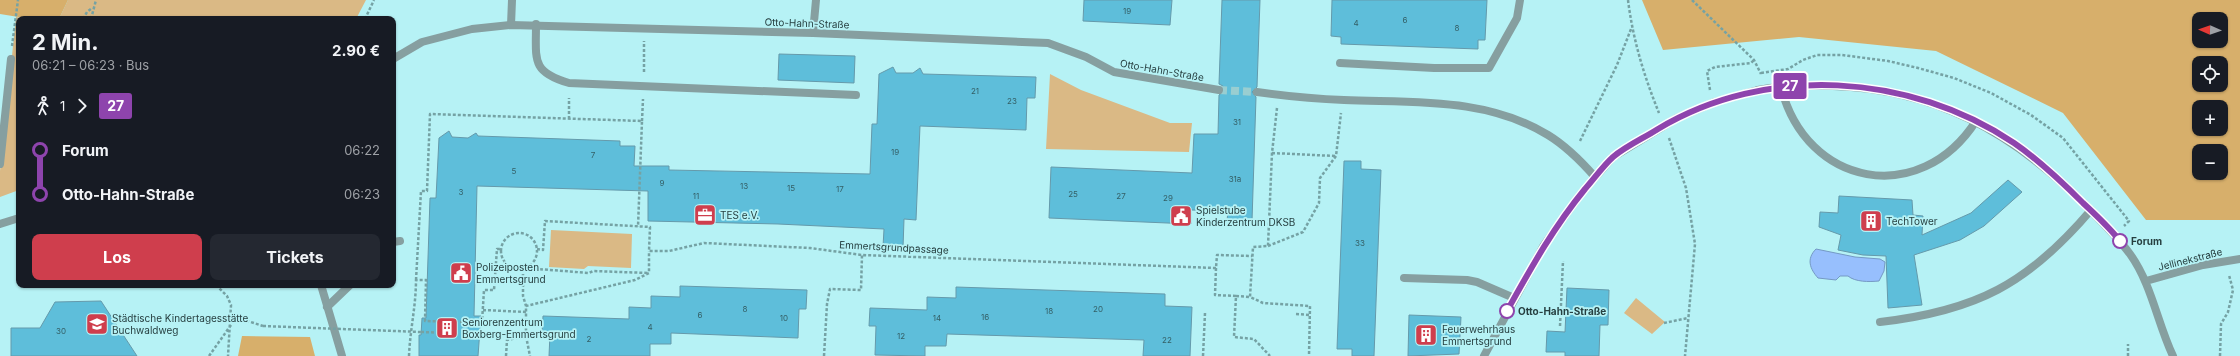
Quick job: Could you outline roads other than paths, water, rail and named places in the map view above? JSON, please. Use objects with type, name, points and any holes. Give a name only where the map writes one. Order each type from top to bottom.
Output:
[{"type":"street","points":[[511,25],[512,0]]},
{"type":"street","points":[[813,33],[816,0]]},
{"type":"street","points":[[1340,63],[1434,68],[1489,68],[1517,18],[1520,0]]},
{"type":"street","points":[[536,24],[538,62],[543,71],[551,78],[569,83],[856,95]]},
{"type":"street","name":"Otto-Hahn-Straße","points":[[396,57],[422,42],[472,29],[511,25],[536,24],[813,33],[1048,43],[1086,57],[1114,72],[1219,90]]},
{"type":"street","points":[[0,164],[11,59]]},
{"type":"street","points":[[1781,87],[1792,120],[1805,139],[1826,158],[1858,172],[1892,175],[1926,167],[1955,148],[1976,121]]},
{"type":"street","points":[[1484,356],[1544,245],[1595,177],[1613,157],[1677,118],[1715,102],[1760,89],[1781,87],[1863,87],[1917,98],[1976,121],[2014,143],[2044,167],[2091,210],[2115,235],[2130,254],[2146,281],[2173,356]]},
{"type":"street","points":[[1257,92],[1342,100],[1443,102],[1469,107],[1520,120],[1548,135],[1573,153],[1595,177]]},
{"type":"street","points":[[1880,322],[1927,316],[1960,307],[1998,290],[2038,264],[2064,242],[2091,210]]},
{"type":"street","points":[[0,224],[16,219]]},
{"type":"street","name":"Jellinekstraße","points":[[2146,281],[2225,261],[2240,259]]},
{"type":"street","points":[[1404,278],[1472,281],[1514,298]]},
{"type":"street","points":[[322,288],[342,356]]},
{"type":"street","points":[[327,307],[347,288]]},
{"type":"water","points":[[1816,249],[1855,257],[1880,259],[1885,262],[1884,271],[1879,281],[1858,280],[1848,276],[1840,276],[1836,280],[1818,278],[1810,264],[1811,256]]},
{"type":"tunnel","points":[[1219,90],[1257,92]]},
{"type":"place","name":"TES e.V.","points":[[705,215]]},
{"type":"place","name":"Spielstube Kinderzentrum DKSB","points":[[1181,216]]},
{"type":"place","name":"TechTower","points":[[1871,221]]},
{"type":"place","name":"Forum","points":[[2120,241]]},
{"type":"place","name":"Polizeiposten Emmertsgrund","points":[[461,273]]},
{"type":"place","name":"Otto-Hahn-Straße","points":[[1507,311]]},
{"type":"place","name":"Städtische Kindertagesstätte Buchwaldweg","points":[[97,324]]},
{"type":"place","name":"Seniorenzentrum Boxberg-Emmertsgrund","points":[[447,328]]},
{"type":"place","name":"Feuerwehrhaus Emmertsgrund","points":[[1426,335]]}]
